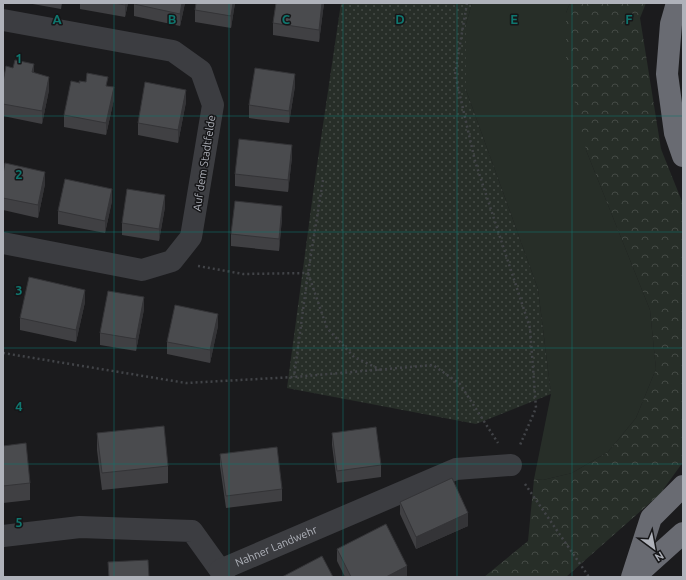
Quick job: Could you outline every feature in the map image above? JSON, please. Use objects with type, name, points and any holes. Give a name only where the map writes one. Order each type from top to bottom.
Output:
[{"type":"highway","points":[[677,3],[671,24],[667,74],[674,133],[683,156]]},
{"type":"highway","points":[[683,51],[683,75]]},
{"type":"highway","points":[[633,577],[651,518],[683,486]]},
{"type":"highway","points":[[633,577],[683,533]]},
{"type":"street","name":"Auf dem Stadtfelde","points":[[3,20],[173,51],[202,71],[213,105],[191,237],[172,261]]},
{"type":"street","points":[[3,243],[142,270],[172,261]]},
{"type":"street","name":"Nahner Landwehr","points":[[3,536],[80,527],[192,531],[222,573],[456,468],[511,465]]},
{"type":"path","points":[[467,3],[455,74],[475,161],[530,328],[536,408],[511,465]]},
{"type":"path","points":[[294,377],[308,273],[323,180]]},
{"type":"path","points":[[172,261],[243,274],[308,273]]},
{"type":"path","points":[[308,273],[327,328],[354,357],[382,370]]},
{"type":"path","points":[[3,353],[186,384],[294,377],[433,365],[460,384],[511,465],[590,577]]},
{"type":"green space","points":[[341,3],[472,3],[466,24],[466,90],[538,289],[551,394],[476,424],[287,388],[315,179]]},
{"type":"green space","points":[[472,3],[570,3],[566,13],[586,150],[650,310],[656,369],[636,418],[608,452],[572,473],[543,480],[534,479],[551,394],[538,289],[466,90],[466,24]]},
{"type":"green space","points":[[570,3],[646,3],[640,18],[661,149],[683,204],[683,462],[660,494],[566,577],[484,577],[528,541],[534,479],[543,480],[572,473],[608,452],[636,418],[656,369],[650,310],[586,150],[566,65],[566,13]]},
{"type":"building","points":[[114,3],[126,3],[125,5]]},
{"type":"building","points":[[182,3],[180,14],[134,4]]},
{"type":"building","points":[[196,3],[233,3],[231,16],[195,10]]},
{"type":"building","points":[[276,3],[322,3],[319,30],[273,23]]},
{"type":"building","points":[[15,60],[34,64],[32,72],[49,77],[42,111],[3,104],[3,82],[6,66],[13,68]]},
{"type":"building","points":[[255,68],[295,74],[289,111],[249,105]]},
{"type":"building","points":[[87,73],[108,77],[106,86],[114,87],[106,123],[64,115],[71,81],[80,83],[79,81],[86,82]]},
{"type":"building","points":[[145,82],[186,90],[178,130],[138,123]]},
{"type":"building","points":[[239,139],[292,145],[288,180],[235,174]]},
{"type":"building","points":[[5,163],[45,172],[38,205],[3,198],[3,174]]},
{"type":"building","points":[[65,179],[112,189],[105,221],[58,211]]},
{"type":"building","points":[[127,189],[165,195],[159,229],[122,223]]},
{"type":"building","points":[[235,201],[282,206],[279,239],[231,234]]},
{"type":"building","points":[[29,277],[85,290],[76,330],[20,318]]},
{"type":"building","points":[[108,291],[144,297],[136,339],[100,333]]},
{"type":"building","points":[[175,305],[218,314],[210,350],[167,342]]},
{"type":"building","points":[[164,426],[168,466],[102,473],[97,433]]},
{"type":"building","points":[[376,427],[381,465],[337,471],[332,433]]},
{"type":"building","points":[[26,443],[30,483],[3,486],[3,446]]},
{"type":"building","points":[[277,447],[282,489],[226,496],[220,454]]},
{"type":"building","points":[[452,478],[468,513],[416,537],[400,502]]},
{"type":"building","points":[[386,524],[407,566],[386,577],[351,577],[337,549]]},
{"type":"building","points":[[322,556],[333,577],[282,577]]},
{"type":"building","points":[[148,560],[149,577],[109,577],[108,562]]}]
